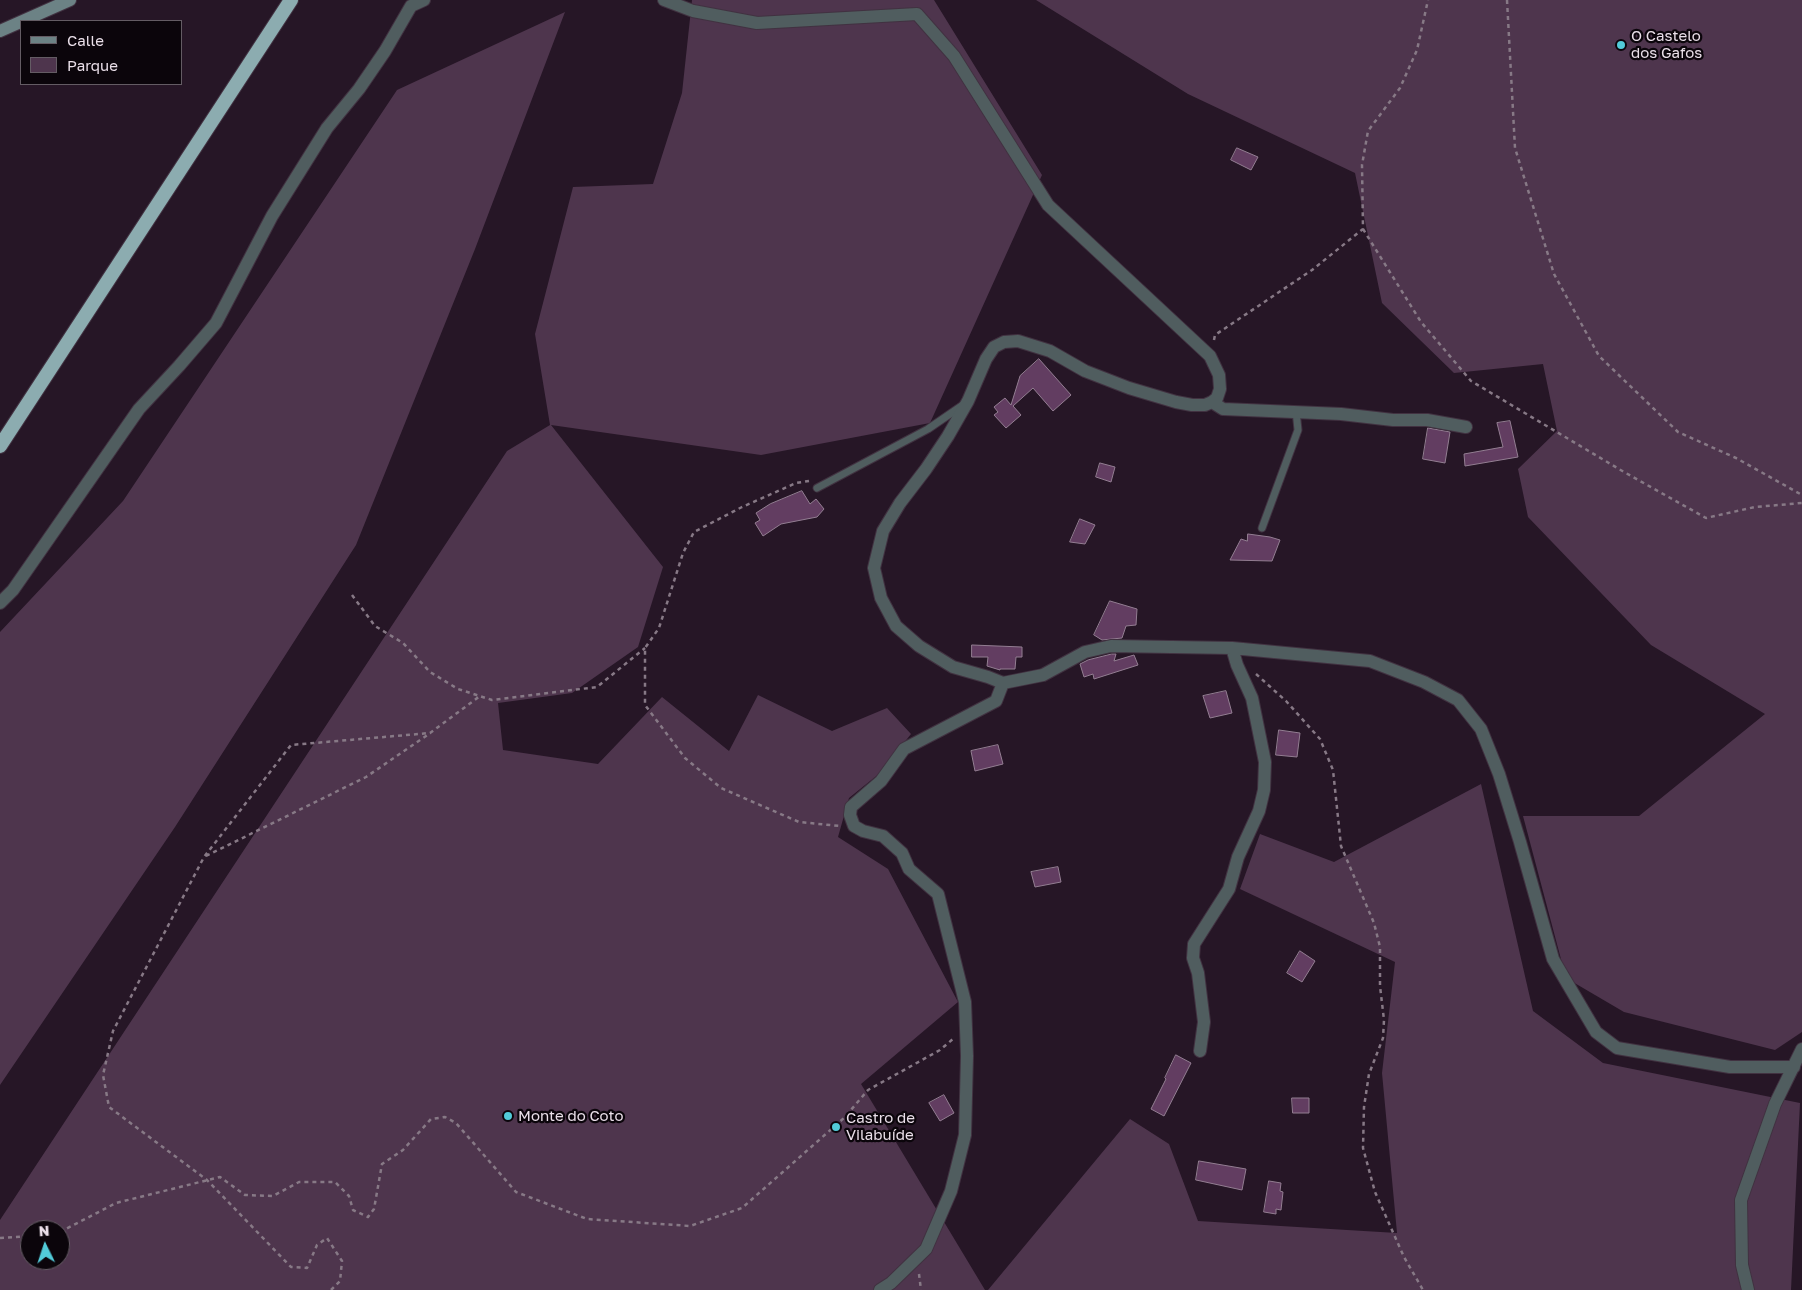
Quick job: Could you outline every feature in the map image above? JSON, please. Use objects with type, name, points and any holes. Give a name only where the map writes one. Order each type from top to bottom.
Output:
[{"type":"highway","points":[[0,446],[291,0]]},
{"type":"main road","points":[[25,20],[70,0]]},
{"type":"main road","points":[[0,31],[20,22]]},
{"type":"street","points":[[0,603],[13,590],[139,409],[216,323],[272,216],[327,128],[360,89],[411,6],[424,0]]},
{"type":"street","points":[[664,0],[693,11],[758,23],[916,14],[954,56],[1048,206],[1210,356],[1219,375],[1220,389],[1217,398],[1205,405],[1192,405],[1129,388],[1085,371],[1050,351],[1018,341],[1004,342],[994,347],[986,359],[968,402],[926,469],[900,503],[883,531],[874,568],[881,598],[896,626],[919,646],[953,667],[1003,683],[1043,675],[1085,652],[1111,646],[1232,648],[1370,661],[1424,682],[1458,700],[1481,729],[1499,774],[1554,959],[1596,1032],[1617,1048],[1730,1067],[1794,1067]]},
{"type":"street","points":[[1212,402],[1223,409],[1296,411],[1393,420],[1427,420],[1466,427]]},
{"type":"street","points":[[1200,1051],[1204,1022],[1198,973],[1194,958],[1194,944],[1229,889],[1238,857],[1259,811],[1264,790],[1265,762],[1252,698],[1237,666],[1232,648]]},
{"type":"street","points":[[880,1290],[891,1283],[926,1249],[951,1191],[965,1135],[965,1002],[938,894],[909,869],[902,853],[883,836],[854,826],[850,815],[851,807],[881,781],[904,749],[996,701],[1003,683]]},
{"type":"street","points":[[1748,1290],[1742,1265],[1741,1200],[1775,1104],[1802,1049]]},
{"type":"lane","points":[[817,488],[928,429],[968,402]]},
{"type":"lane","points":[[1262,528],[1298,430],[1296,411]]},
{"type":"path","points":[[1428,0],[1417,50],[1400,88],[1368,131],[1362,165],[1363,229],[1421,322],[1470,381],[1706,518],[1755,507],[1802,503]]},
{"type":"path","points":[[1507,0],[1515,148],[1554,274],[1598,356],[1678,432],[1736,458],[1802,495]]},
{"type":"path","points":[[1210,356],[1215,335],[1312,270],[1363,229]]},
{"type":"path","points":[[352,595],[375,626],[403,643],[430,672],[458,689],[492,700],[596,687],[645,648],[659,628],[684,553],[694,532],[742,507],[796,483],[836,478]]},
{"type":"path","points":[[645,648],[645,705],[686,758],[693,764],[722,788],[799,822],[854,826]]},
{"type":"path","points":[[1237,666],[1259,676],[1286,701],[1320,739],[1333,770],[1341,846],[1374,923],[1380,947],[1380,986],[1384,1020],[1383,1038],[1369,1074],[1364,1107],[1363,1148],[1375,1192],[1404,1258],[1423,1290]]},
{"type":"path","points":[[204,857],[366,778],[480,696]]},
{"type":"path","points":[[331,1290],[340,1282],[342,1261],[327,1238],[316,1245],[307,1268],[291,1267],[207,1180],[109,1107],[103,1075],[113,1031],[204,857],[291,746],[430,733]]},
{"type":"path","points":[[70,1227],[116,1203],[220,1177],[245,1195],[273,1196],[299,1182],[335,1182],[349,1196],[353,1210],[368,1217],[374,1209],[382,1164],[403,1150],[432,1119],[445,1117],[456,1122],[516,1192],[587,1219],[690,1226],[742,1208],[844,1118],[868,1090],[940,1050],[966,1028]]},
{"type":"path","points":[[0,1238],[20,1237]]},
{"type":"green space","points":[[692,0],[934,0],[1042,175],[930,423],[761,455],[551,425],[663,567],[638,647],[572,693],[498,703],[503,750],[598,764],[662,697],[729,751],[758,695],[832,731],[887,708],[911,734],[880,773],[849,798],[838,837],[888,869],[958,1002],[861,1084],[985,1290],[0,1290],[0,1220],[507,451],[550,425],[535,334],[573,187],[653,184],[682,93]]},
{"type":"green space","points":[[1036,0],[1802,0],[1802,1032],[1775,1050],[1624,1012],[1566,978],[1523,816],[1639,816],[1765,714],[1651,645],[1528,517],[1518,469],[1557,431],[1543,364],[1454,373],[1382,303],[1355,173],[1188,94]]},
{"type":"green space","points":[[565,12],[475,249],[356,545],[175,827],[0,1085],[0,632],[123,501],[397,90]]},
{"type":"green space","points":[[1481,784],[1533,1011],[1603,1063],[1800,1103],[1791,1290],[988,1290],[1130,1119],[1169,1144],[1198,1221],[1397,1233],[1382,1073],[1395,962],[1240,889],[1260,834],[1334,862]]},
{"type":"building","points":[[1237,148],[1258,157],[1251,170],[1231,160]]},
{"type":"building","points":[[1039,359],[1071,395],[1053,411],[1033,388],[1013,406],[1021,415],[1006,428],[994,415],[998,412],[994,407],[1005,398],[1011,405],[1020,376]]},
{"type":"building","points":[[1510,421],[1518,457],[1465,466],[1464,454],[1503,447],[1497,423]]},
{"type":"building","points":[[1428,428],[1450,432],[1445,463],[1423,459]]},
{"type":"building","points":[[1100,463],[1115,467],[1111,482],[1096,477]]},
{"type":"building","points":[[802,491],[810,504],[816,499],[824,509],[817,517],[781,524],[763,536],[755,523],[760,520],[756,513],[770,504]]},
{"type":"building","points":[[1080,519],[1095,525],[1085,544],[1070,542]]},
{"type":"building","points":[[1248,534],[1280,540],[1272,561],[1230,560],[1241,539],[1247,541]]},
{"type":"building","points":[[1110,601],[1137,609],[1136,625],[1126,626],[1122,638],[1102,640],[1094,635]]},
{"type":"building","points":[[972,645],[1022,647],[1022,657],[1016,657],[1015,669],[1000,670],[987,666],[988,657],[972,657]]},
{"type":"building","points":[[1116,654],[1114,661],[1134,655],[1138,665],[1094,679],[1093,674],[1084,677],[1080,664]]},
{"type":"building","points":[[1226,691],[1232,713],[1210,718],[1203,696]]},
{"type":"building","points":[[1279,730],[1300,733],[1297,757],[1276,755]]},
{"type":"building","points":[[998,745],[1003,764],[975,771],[971,751]]},
{"type":"building","points":[[1058,867],[1061,882],[1035,887],[1031,872]]},
{"type":"building","points":[[1300,951],[1315,961],[1302,982],[1287,973]]},
{"type":"building","points":[[1176,1055],[1191,1063],[1164,1116],[1151,1109]]},
{"type":"building","points":[[944,1095],[954,1113],[940,1121],[929,1103]]},
{"type":"building","points":[[1292,1098],[1309,1098],[1309,1113],[1293,1113]]},
{"type":"building","points":[[1199,1161],[1246,1169],[1242,1190],[1196,1180]]},
{"type":"building","points":[[1269,1181],[1281,1183],[1280,1191],[1283,1192],[1281,1210],[1276,1209],[1276,1214],[1264,1212]]},
{"type":"place","name":"O Castelo dos Gafos","points":[[1621,45]]},
{"type":"place","name":"Monte do Coto","points":[[508,1116]]},
{"type":"place","name":"Castro de Vilabuíde","points":[[836,1127]]}]
